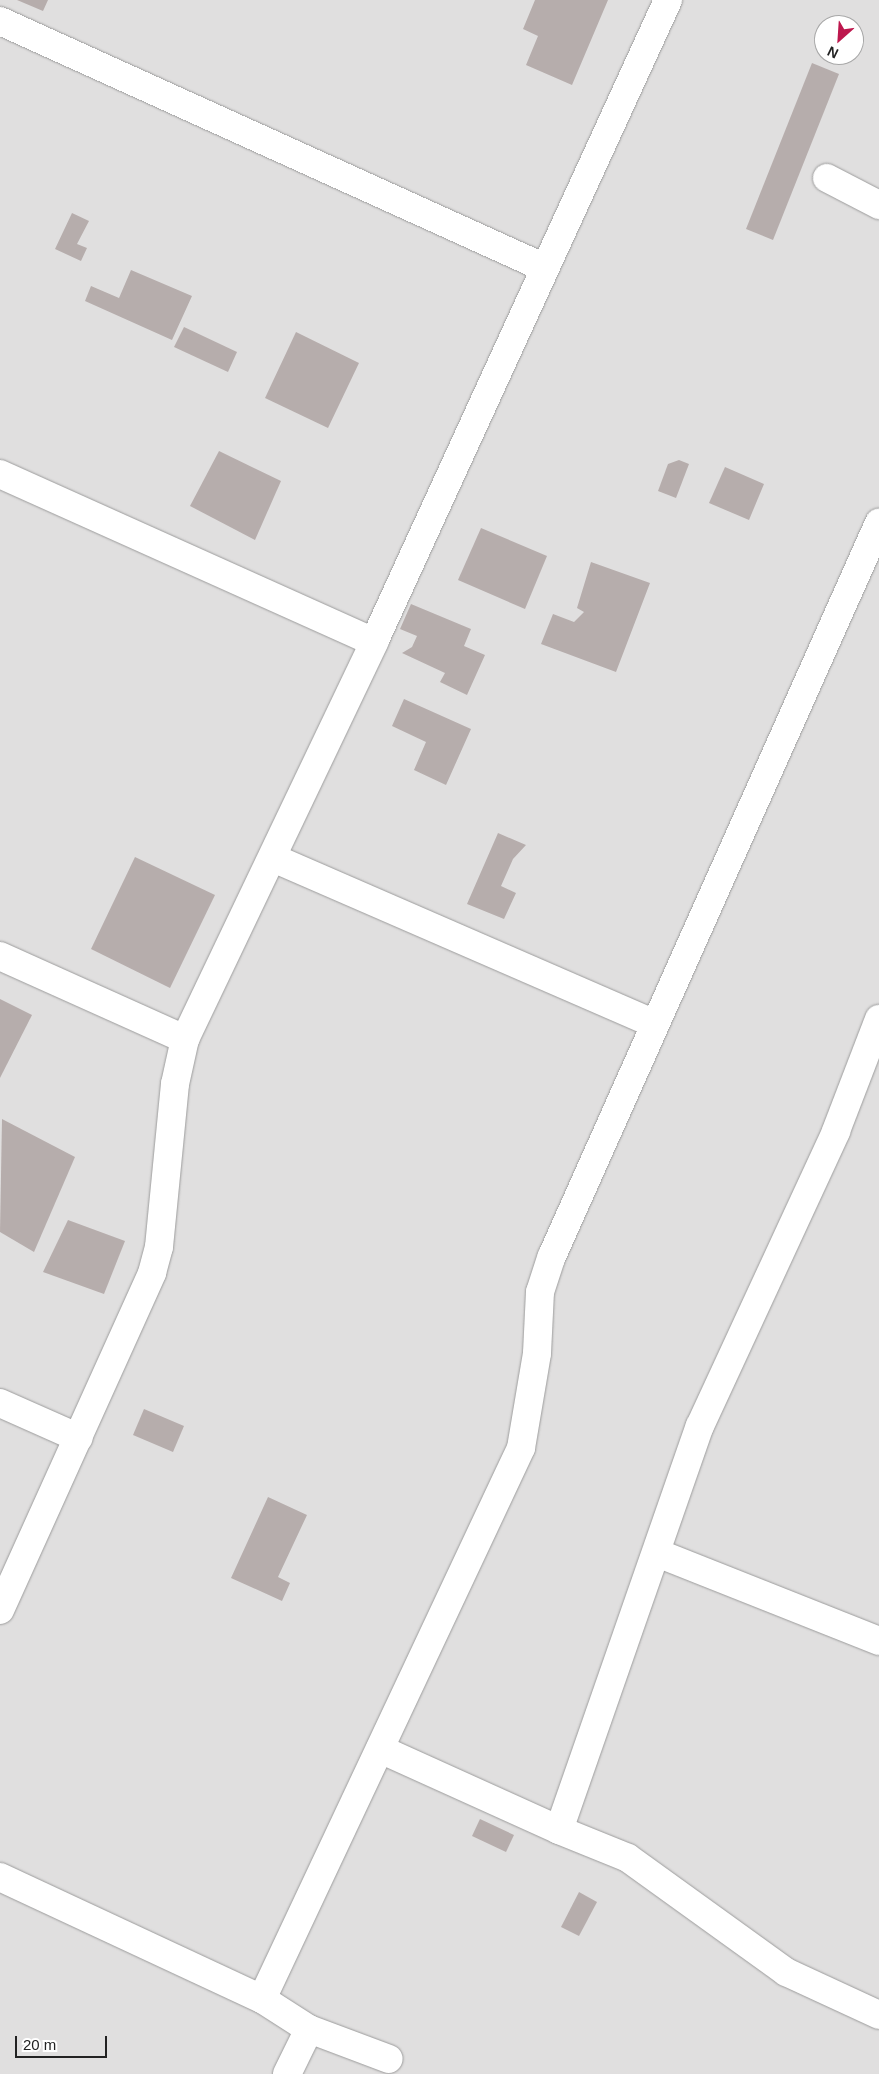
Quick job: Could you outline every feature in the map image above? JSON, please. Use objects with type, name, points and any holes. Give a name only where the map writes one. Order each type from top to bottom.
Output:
[{"type":"street","points":[[0,1610],[152,1273],[159,1247],[175,1084],[185,1039],[273,858],[374,642],[668,0]]},
{"type":"street","points":[[0,21],[545,268]]},
{"type":"street","points":[[827,178],[879,205]]},
{"type":"street","points":[[0,474],[374,642]]},
{"type":"street","points":[[262,1999],[521,1448],[537,1353],[540,1292],[552,1256],[879,523]]},
{"type":"street","points":[[273,858],[654,1024]]},
{"type":"street","points":[[0,956],[185,1039]]},
{"type":"street","points":[[559,1830],[700,1426],[836,1132],[879,1019]]},
{"type":"street","points":[[0,1403],[78,1438]]},
{"type":"street","points":[[657,1553],[879,1640]]},
{"type":"street","points":[[380,1749],[559,1830],[628,1858],[786,1972],[879,2015]]},
{"type":"street","points":[[0,1877],[262,1999],[309,2028],[389,2059]]},
{"type":"street","points":[[286,2074],[309,2028]]},
{"type":"shaded area","points":[[0,0],[879,0],[879,2074],[0,2074]]},
{"type":"building","points":[[17,0],[48,0],[43,11]]},
{"type":"building","points":[[535,0],[608,0],[572,85],[526,65],[538,36],[523,29]]},
{"type":"building","points":[[812,63],[839,74],[773,240],[746,229]]},
{"type":"building","points":[[72,213],[89,221],[77,244],[87,248],[81,261],[55,249]]},
{"type":"building","points":[[131,270],[192,296],[172,340],[85,301],[91,286],[119,298]]},
{"type":"building","points":[[184,327],[237,352],[228,372],[174,347]]},
{"type":"building","points":[[296,332],[359,363],[328,428],[265,398]]},
{"type":"building","points":[[219,451],[281,481],[255,540],[190,506]]},
{"type":"building","points":[[679,460],[689,464],[676,498],[658,491],[668,464]]},
{"type":"building","points":[[725,467],[764,484],[749,520],[709,503]]},
{"type":"building","points":[[481,528],[547,556],[525,609],[458,580]]},
{"type":"building","points":[[591,562],[650,583],[616,672],[541,644],[553,614],[574,622],[584,612],[577,608]]},
{"type":"building","points":[[411,604],[471,629],[464,646],[485,655],[467,695],[440,682],[445,673],[402,653],[412,647],[417,636],[400,629]]},
{"type":"building","points":[[404,699],[471,729],[446,785],[414,770],[426,742],[392,726]]},
{"type":"building","points":[[498,833],[526,845],[513,859],[501,886],[516,893],[504,919],[467,904]]},
{"type":"building","points":[[135,857],[215,895],[170,988],[91,949]]},
{"type":"building","points":[[0,999],[32,1015],[0,1078]]},
{"type":"building","points":[[2,1119],[75,1157],[34,1252],[0,1232]]},
{"type":"building","points":[[68,1220],[125,1241],[104,1294],[43,1272]]},
{"type":"building","points":[[144,1409],[184,1426],[173,1452],[133,1435]]},
{"type":"building","points":[[268,1497],[307,1515],[278,1577],[290,1583],[282,1601],[231,1578]]},
{"type":"building","points":[[480,1819],[514,1835],[506,1852],[472,1836]]},
{"type":"building","points":[[579,1892],[597,1902],[579,1936],[561,1927]]}]
